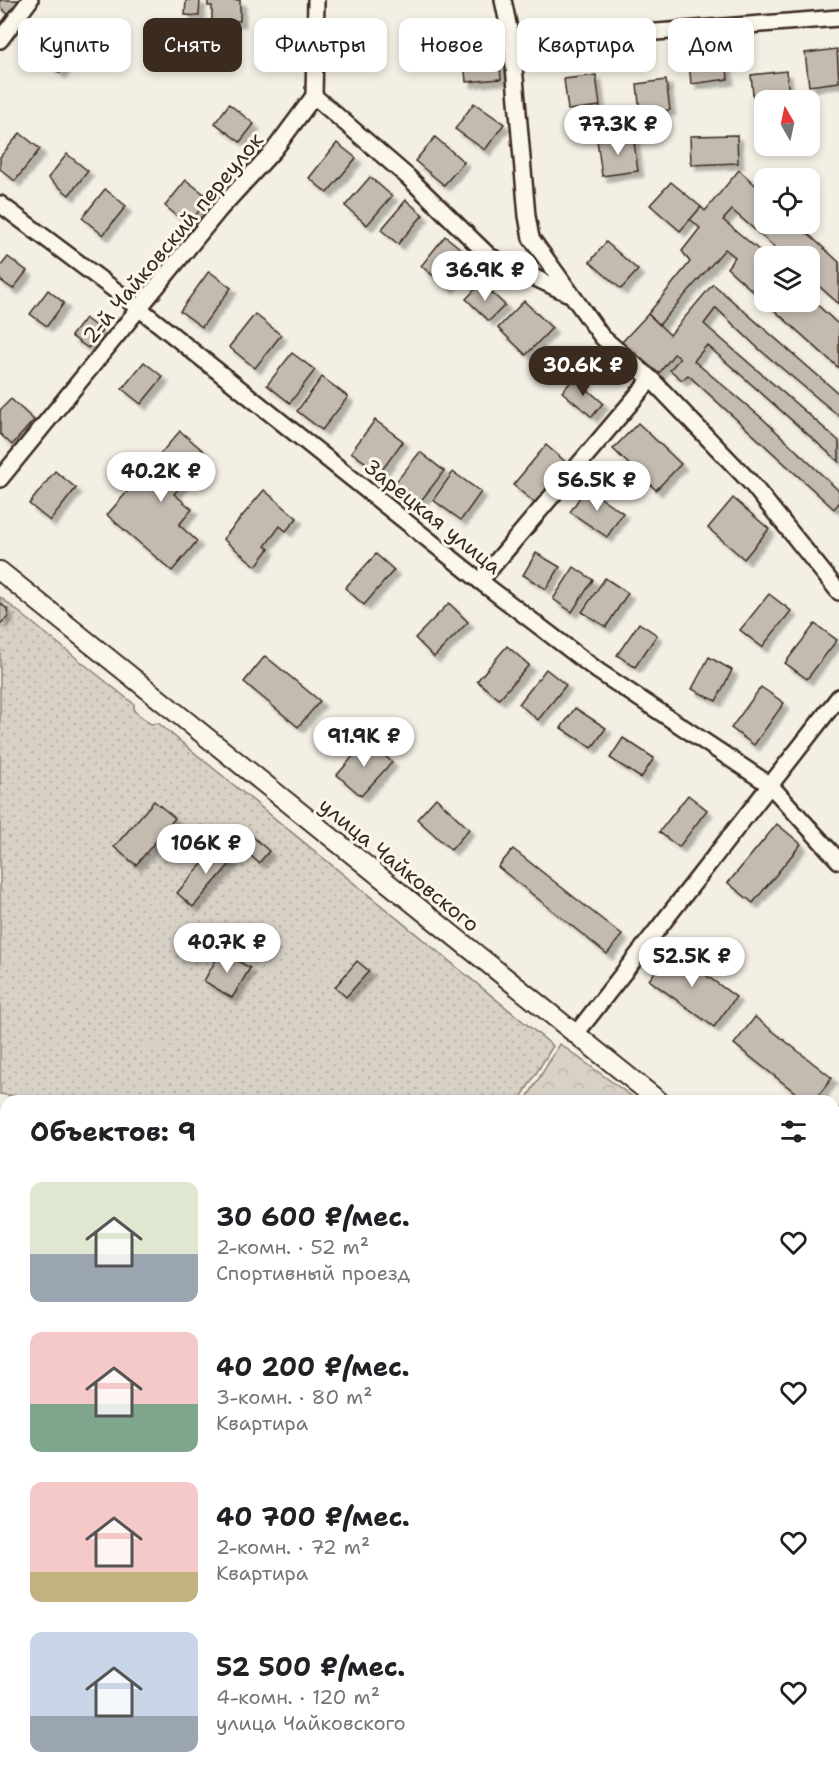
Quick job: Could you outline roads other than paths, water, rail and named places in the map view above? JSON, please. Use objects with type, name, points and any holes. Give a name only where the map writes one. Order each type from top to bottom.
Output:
[{"type":"street","points":[[0,40],[30,0]]},
{"type":"street","points":[[316,0],[314,96],[408,177],[489,256],[570,294]]},
{"type":"street","points":[[503,0],[512,43],[527,216],[531,238],[602,337],[651,379],[751,483],[839,592]]},
{"type":"street","points":[[512,43],[839,18]]},
{"type":"street","name":"2-й Чайковский переулок","points":[[0,479],[219,210],[274,150],[314,96]]},
{"type":"street","name":"Зарецкая улица","points":[[0,204],[140,309],[480,581],[598,671],[770,785],[839,861]]},
{"type":"street","points":[[480,581],[651,379]]},
{"type":"street","name":"улица Чайковского","points":[[0,571],[651,1095]]},
{"type":"street","points":[[575,1035],[839,697]]}]
